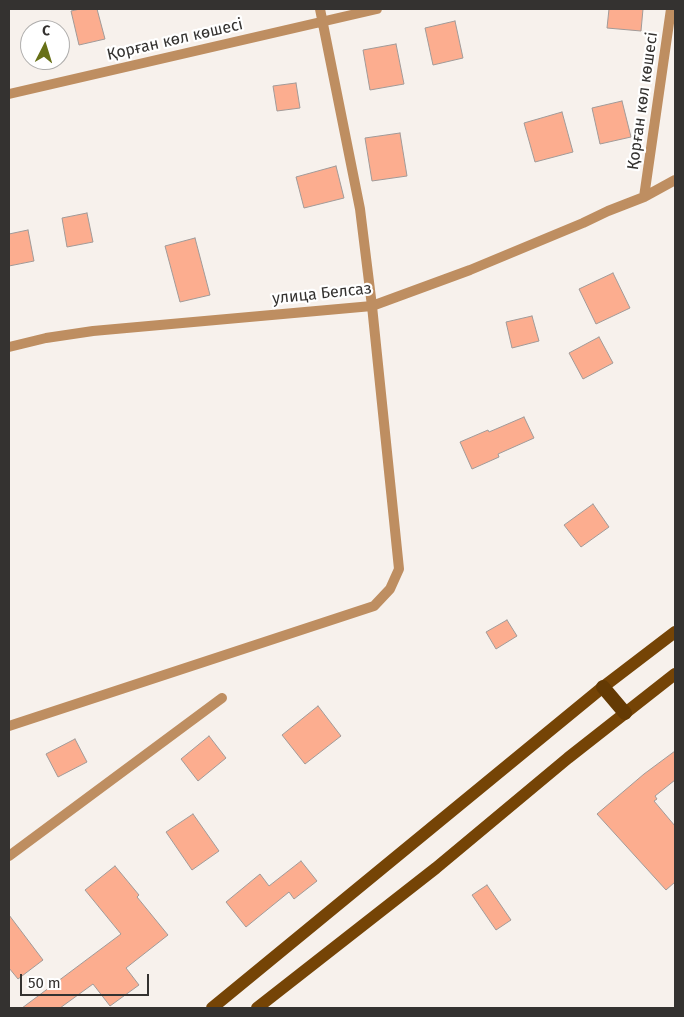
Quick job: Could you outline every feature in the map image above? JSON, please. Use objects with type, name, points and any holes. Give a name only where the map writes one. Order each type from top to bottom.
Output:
[{"type":"highway","points":[[603,687],[625,713]]},
{"type":"main road","points":[[212,1008],[603,687],[675,632]]},
{"type":"main road","points":[[257,1008],[436,868],[568,758],[675,674]]},
{"type":"street","points":[[9,726],[374,606],[390,589],[399,568],[372,306],[360,208],[320,9]]},
{"type":"street","name":"Қорған көл көшесі","points":[[9,94],[377,9]]},
{"type":"street","name":"Қорған көл көшесі","points":[[644,197],[671,9]]},
{"type":"street","name":"улица Белсаз","points":[[9,347],[46,338],[92,331],[372,306],[470,270],[644,197],[675,180]]},
{"type":"street","points":[[9,856],[222,698]]},
{"type":"building","points":[[97,9],[105,39],[79,45],[71,11]]},
{"type":"building","points":[[609,9],[643,9],[641,31],[607,28]]},
{"type":"building","points":[[455,21],[463,58],[433,65],[425,28]]},
{"type":"building","points":[[396,44],[404,84],[370,90],[363,50]]},
{"type":"building","points":[[296,83],[300,108],[277,111],[273,86]]},
{"type":"building","points":[[622,101],[631,137],[600,144],[592,108]]},
{"type":"building","points":[[562,112],[573,152],[535,162],[524,123]]},
{"type":"building","points":[[400,133],[407,176],[372,181],[365,138]]},
{"type":"building","points":[[336,166],[344,198],[304,208],[296,177]]},
{"type":"building","points":[[87,213],[93,242],[67,247],[62,218]]},
{"type":"building","points":[[28,230],[34,261],[9,266],[9,234]]},
{"type":"building","points":[[195,238],[210,295],[180,302],[165,246]]},
{"type":"building","points":[[613,273],[630,308],[596,324],[579,289]]},
{"type":"building","points":[[532,316],[539,341],[512,348],[506,322]]},
{"type":"building","points":[[599,337],[613,363],[583,379],[569,353]]},
{"type":"building","points":[[524,417],[534,438],[498,454],[499,457],[472,469],[460,442]]},
{"type":"building","points":[[593,504],[609,527],[581,547],[564,525]]},
{"type":"building","points":[[507,620],[517,636],[496,649],[486,632]]},
{"type":"building","points":[[318,706],[341,736],[305,764],[282,735]]},
{"type":"building","points":[[209,736],[226,758],[198,781],[181,759]]},
{"type":"building","points":[[75,739],[87,762],[58,777],[46,754]]},
{"type":"building","points":[[675,751],[675,780],[655,796],[657,799],[654,801],[675,826],[675,882],[666,890],[597,814],[644,774]]},
{"type":"building","points":[[193,814],[219,851],[192,870],[166,832]]},
{"type":"building","points":[[301,861],[317,881],[294,899],[289,892],[246,927],[226,902],[260,874],[269,886]]},
{"type":"building","points":[[115,866],[168,935],[126,968],[139,985],[110,1006],[93,984],[60,1008],[22,1008],[121,934],[85,890]]},
{"type":"building","points":[[487,885],[511,920],[496,930],[472,895]]},
{"type":"building","points":[[9,915],[43,960],[18,979],[9,968]]}]
